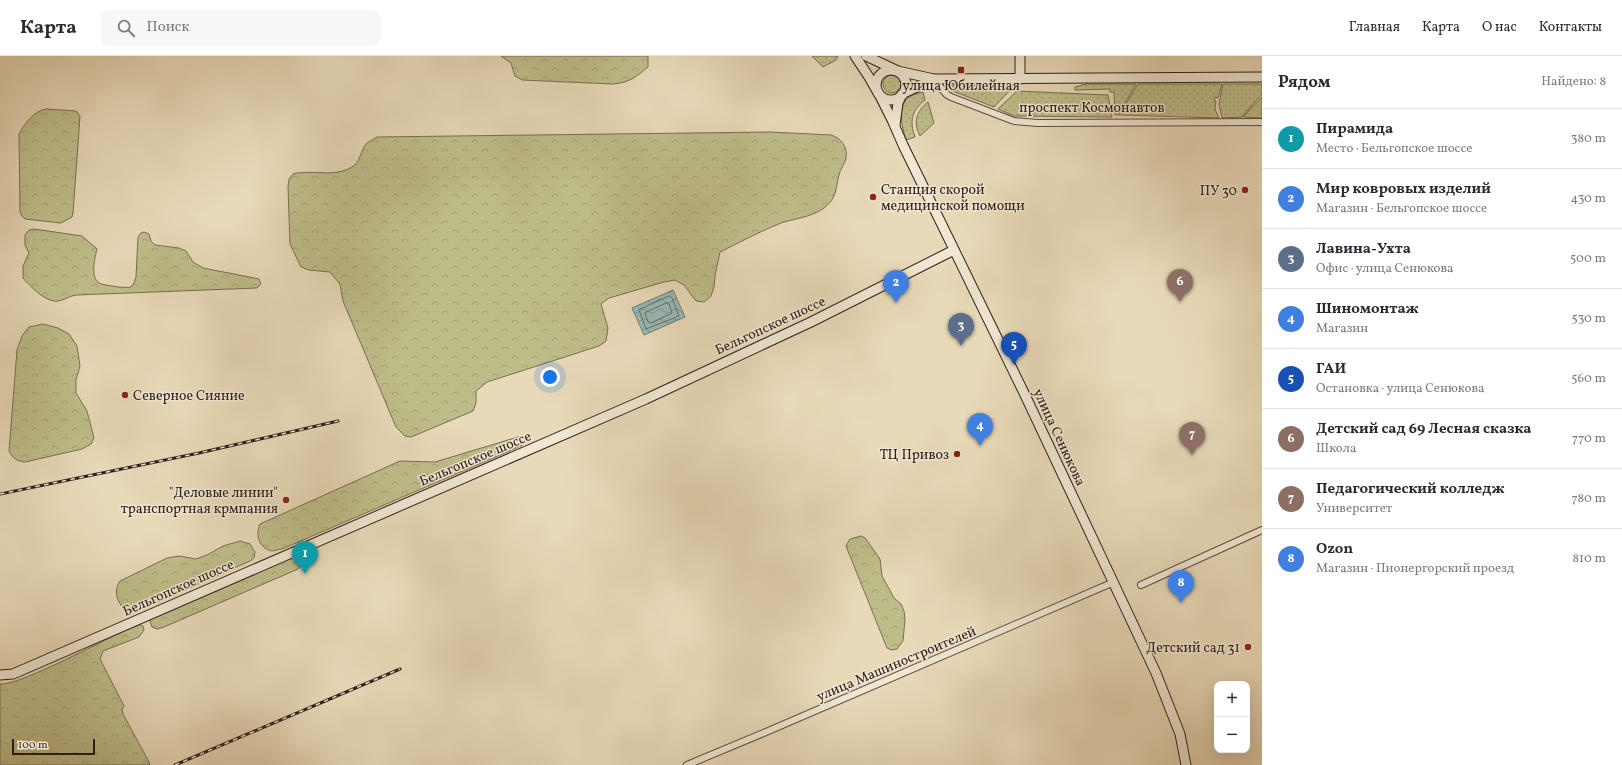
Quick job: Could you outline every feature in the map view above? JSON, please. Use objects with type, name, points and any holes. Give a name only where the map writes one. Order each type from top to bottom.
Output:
[{"type":"main road","name":"улица Сенюкова","points":[[855,56],[879,92],[903,145],[1114,582],[1165,695],[1180,734],[1186,765]]},
{"type":"main road","points":[[866,56],[898,71]]},
{"type":"main road","points":[[1020,56],[1020,79]]},
{"type":"main road","points":[[898,71],[889,70],[880,74],[876,83],[882,96],[891,100],[896,99],[902,94]]},
{"type":"main road","name":"улица Сенюкова","points":[[895,125],[898,103],[906,88],[905,78],[898,71]]},
{"type":"main road","name":"проспект Космонавтов","points":[[898,71],[934,79],[1262,77]]},
{"type":"main road","name":"проспект Космонавтов","points":[[902,94],[934,79]]},
{"type":"main road","name":"Бельгопское шоссе","points":[[0,675],[13,674],[646,399],[811,322],[954,250]]},
{"type":"street","name":"проспект Космонавтов","points":[[934,79],[946,94],[951,97],[1014,121],[1038,123],[1262,122]]},
{"type":"street","points":[[1142,585],[1262,530]]},
{"type":"street","name":"улица Машиностроителей","points":[[687,765],[1114,582]]},
{"type":"green space","points":[[501,56],[648,56],[648,67],[632,79],[613,84],[522,80],[515,76],[511,63]]},
{"type":"green space","points":[[812,56],[838,56],[836,60],[823,67]]},
{"type":"green space","points":[[892,75],[896,76],[900,80],[900,88],[896,92],[892,93],[888,92],[884,88],[883,84],[884,80],[888,76]]},
{"type":"green space","points":[[1087,84],[1136,84],[1118,115],[1115,115],[1114,92],[1110,92],[1110,89],[1075,90],[1075,87]]},
{"type":"green space","points":[[1138,84],[1222,84],[1218,98],[1215,97],[1214,100],[1216,101],[1215,109],[1219,118],[1119,115]]},
{"type":"green space","points":[[1223,84],[1262,84],[1262,94],[1242,117],[1222,118],[1219,104]]},
{"type":"green space","points":[[1013,85],[1013,87],[994,107],[948,88],[949,86]]},
{"type":"green space","points":[[1017,91],[1108,95],[1112,117],[1014,116],[998,109]]},
{"type":"green space","points":[[923,92],[925,100],[917,108],[912,121],[915,137],[906,140],[901,117],[904,104],[908,98],[914,94]]},
{"type":"green space","points":[[1262,97],[1262,118],[1243,117]]},
{"type":"green space","points":[[928,102],[934,123],[920,136],[916,122],[918,113]]},
{"type":"green space","points":[[46,109],[76,111],[80,116],[73,213],[72,217],[61,223],[25,219],[20,212],[19,134],[30,118],[38,112]]},
{"type":"green space","points":[[770,132],[831,135],[835,136],[841,141],[846,150],[845,160],[836,191],[830,203],[818,212],[773,226],[720,252],[714,287],[711,296],[704,302],[696,301],[684,285],[675,280],[609,298],[601,304],[608,328],[606,341],[599,346],[487,382],[476,391],[476,403],[473,411],[411,437],[405,436],[396,427],[343,301],[340,284],[330,272],[309,270],[301,267],[290,244],[288,187],[289,179],[293,174],[308,172],[330,173],[352,167],[359,159],[367,143],[377,137]]},
{"type":"green space","points":[[34,229],[82,236],[97,249],[94,262],[94,272],[96,280],[102,284],[131,287],[136,277],[138,237],[144,232],[149,234],[151,241],[155,245],[179,248],[186,251],[193,262],[203,268],[259,279],[261,284],[257,288],[76,295],[58,301],[53,301],[43,297],[23,278],[23,266],[29,253],[25,245],[25,235],[29,230]]},
{"type":"green space","points":[[43,324],[58,328],[69,334],[77,346],[80,366],[76,380],[76,393],[87,411],[94,438],[91,444],[82,449],[25,462],[16,459],[9,451],[17,350],[22,336],[29,327]]},
{"type":"green space","points":[[518,437],[523,440],[524,443],[521,446],[282,549],[272,551],[268,550],[259,540],[258,532],[260,524],[400,461],[435,462]]},
{"type":"green space","points":[[861,536],[865,538],[880,559],[882,576],[894,598],[901,604],[904,611],[905,619],[903,641],[897,649],[891,650],[887,648],[846,546],[850,539]]},
{"type":"green space","points":[[240,541],[250,544],[255,552],[254,558],[250,561],[140,610],[125,610],[118,600],[116,593],[120,581],[167,558],[179,556],[196,559],[223,546]]},
{"type":"green space","points":[[295,557],[302,559],[302,564],[298,569],[164,627],[157,629],[152,627],[150,621],[154,615],[287,558]]},
{"type":"green space","points":[[138,624],[143,626],[144,630],[139,637],[103,651],[100,659],[124,706],[122,709],[123,714],[150,765],[0,765],[0,684],[10,683],[46,669]]},
{"type":"water","points":[[673,290],[685,317],[644,335],[632,308]]},
{"type":"railway","points":[[0,494],[199,453],[338,421]]},
{"type":"railway","points":[[175,765],[400,669]]},
{"type":"place","name":"улица Юбилейная","points":[[961,70]]},
{"type":"place","name":"ПУ 30","points":[[1245,190]]},
{"type":"place","name":"Станция скорой медицинской помощи","points":[[873,197]]},
{"type":"place","name":"Детский сад 69 Лесная сказка","points":[[1180,302]]},
{"type":"place","name":"Мир ковровых изделий","points":[[896,303]]},
{"type":"place","name":"Лавина-Ухта","points":[[961,346]]},
{"type":"place","name":"ГАИ","points":[[1014,365]]},
{"type":"place","name":"Северное Сияние","points":[[125,395]]},
{"type":"place","name":"Шиномонтаж","points":[[980,446]]},
{"type":"place","name":"ТЦ Привоз","points":[[957,454]]},
{"type":"place","name":"Педагогический колледж","points":[[1192,455]]},
{"type":"place","name":"\"Деловые линии\" транспортная крмпания","points":[[286,500]]},
{"type":"place","name":"Пирамида","points":[[305,574]]},
{"type":"place","name":"Ozon","points":[[1181,603]]},
{"type":"place","name":"Детский сад 31","points":[[1248,647]]}]
